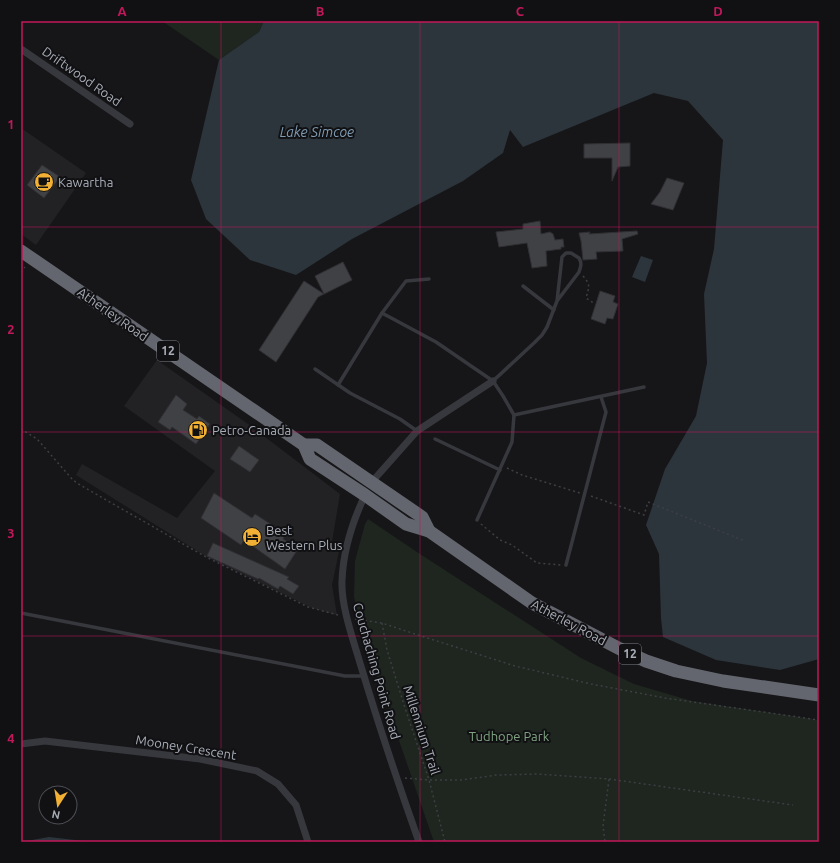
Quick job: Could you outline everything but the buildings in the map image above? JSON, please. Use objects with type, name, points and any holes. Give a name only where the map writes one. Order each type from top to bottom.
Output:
[{"type":"highway","name":"Atherley Road","points":[[21,250],[304,445],[310,459],[406,524],[429,531],[532,603],[634,656],[676,671],[716,679],[819,695]]},
{"type":"highway","name":"Atherley Road","points":[[304,445],[317,445],[372,482],[422,517],[429,531]]},
{"type":"street","name":"Driftwood Road","points":[[21,49],[130,124]]},
{"type":"street","name":"Couchaching Point Road","points":[[419,842],[396,777],[347,618],[342,581],[345,557],[349,537],[365,495],[372,482],[417,431],[493,381]]},
{"type":"street","name":"Mooney Crescent","points":[[21,744],[45,741],[200,759],[257,771],[278,784],[296,805],[308,842]]},
{"type":"lane","points":[[493,381],[534,343],[548,327],[557,301],[562,257],[566,253],[570,253],[579,258],[581,263],[579,272],[557,301]]},
{"type":"lane","points":[[338,385],[382,313],[406,281],[429,279]]},
{"type":"lane","points":[[523,286],[554,310]]},
{"type":"lane","points":[[382,313],[436,342],[493,381],[514,415],[512,442],[477,520]]},
{"type":"lane","points":[[315,369],[350,393],[400,419],[417,431]]},
{"type":"lane","points":[[514,415],[644,387]]},
{"type":"lane","points":[[566,565],[606,412],[601,397]]},
{"type":"lane","points":[[435,439],[500,470]]},
{"type":"lane","points":[[21,614],[345,676],[364,676]]},
{"type":"path","points":[[579,272],[588,282],[589,287],[586,298],[594,304]]},
{"type":"path","points":[[21,429],[37,439],[73,480],[87,489],[206,558],[308,607],[347,618],[382,623],[516,666],[590,684],[665,698],[819,720]]},
{"type":"path","points":[[653,504],[745,540]]},
{"type":"path","points":[[477,520],[500,540],[512,545],[537,563],[566,565]]},
{"type":"path","name":"Millennium Trail","points":[[382,623],[387,650],[429,780],[445,842]]},
{"type":"path","points":[[396,777],[429,780],[461,780],[497,775],[537,774],[609,779],[793,805]]},
{"type":"path","points":[[605,842],[603,826],[609,779]]},
{"type":"shaded area","points":[[21,128],[86,173],[36,245],[21,234]]},
{"type":"shaded area","points":[[157,360],[248,424],[340,494],[332,542],[340,547],[332,585],[337,615],[312,608],[207,557],[76,475],[82,464],[177,518],[215,471],[124,406]]},
{"type":"green space","points":[[162,21],[264,21],[259,32],[219,60]]},
{"type":"green space","name":"Tudhope Park","points":[[368,519],[581,658],[634,684],[692,701],[819,720],[819,842],[434,842],[373,665],[354,597],[355,561],[365,524]]},
{"type":"water","name":"Lake Simcoe","points":[[264,21],[819,21],[819,659],[780,670],[716,660],[663,637],[659,554],[646,525],[665,469],[696,416],[707,363],[704,294],[714,249],[723,140],[688,101],[654,93],[523,147],[510,130],[503,153],[463,181],[352,239],[296,275],[250,260],[206,219],[191,180],[219,60],[259,32]]},
{"type":"water","points":[[641,256],[653,260],[645,282],[632,277]]},
{"type":"water","points":[[49,837],[92,842],[21,842]]},
{"type":"place","name":"Kawartha","points":[[44,182]]},
{"type":"place","name":"Petro-Canada","points":[[198,430]]},
{"type":"place","name":"Best Western Plus","points":[[252,537]]}]
